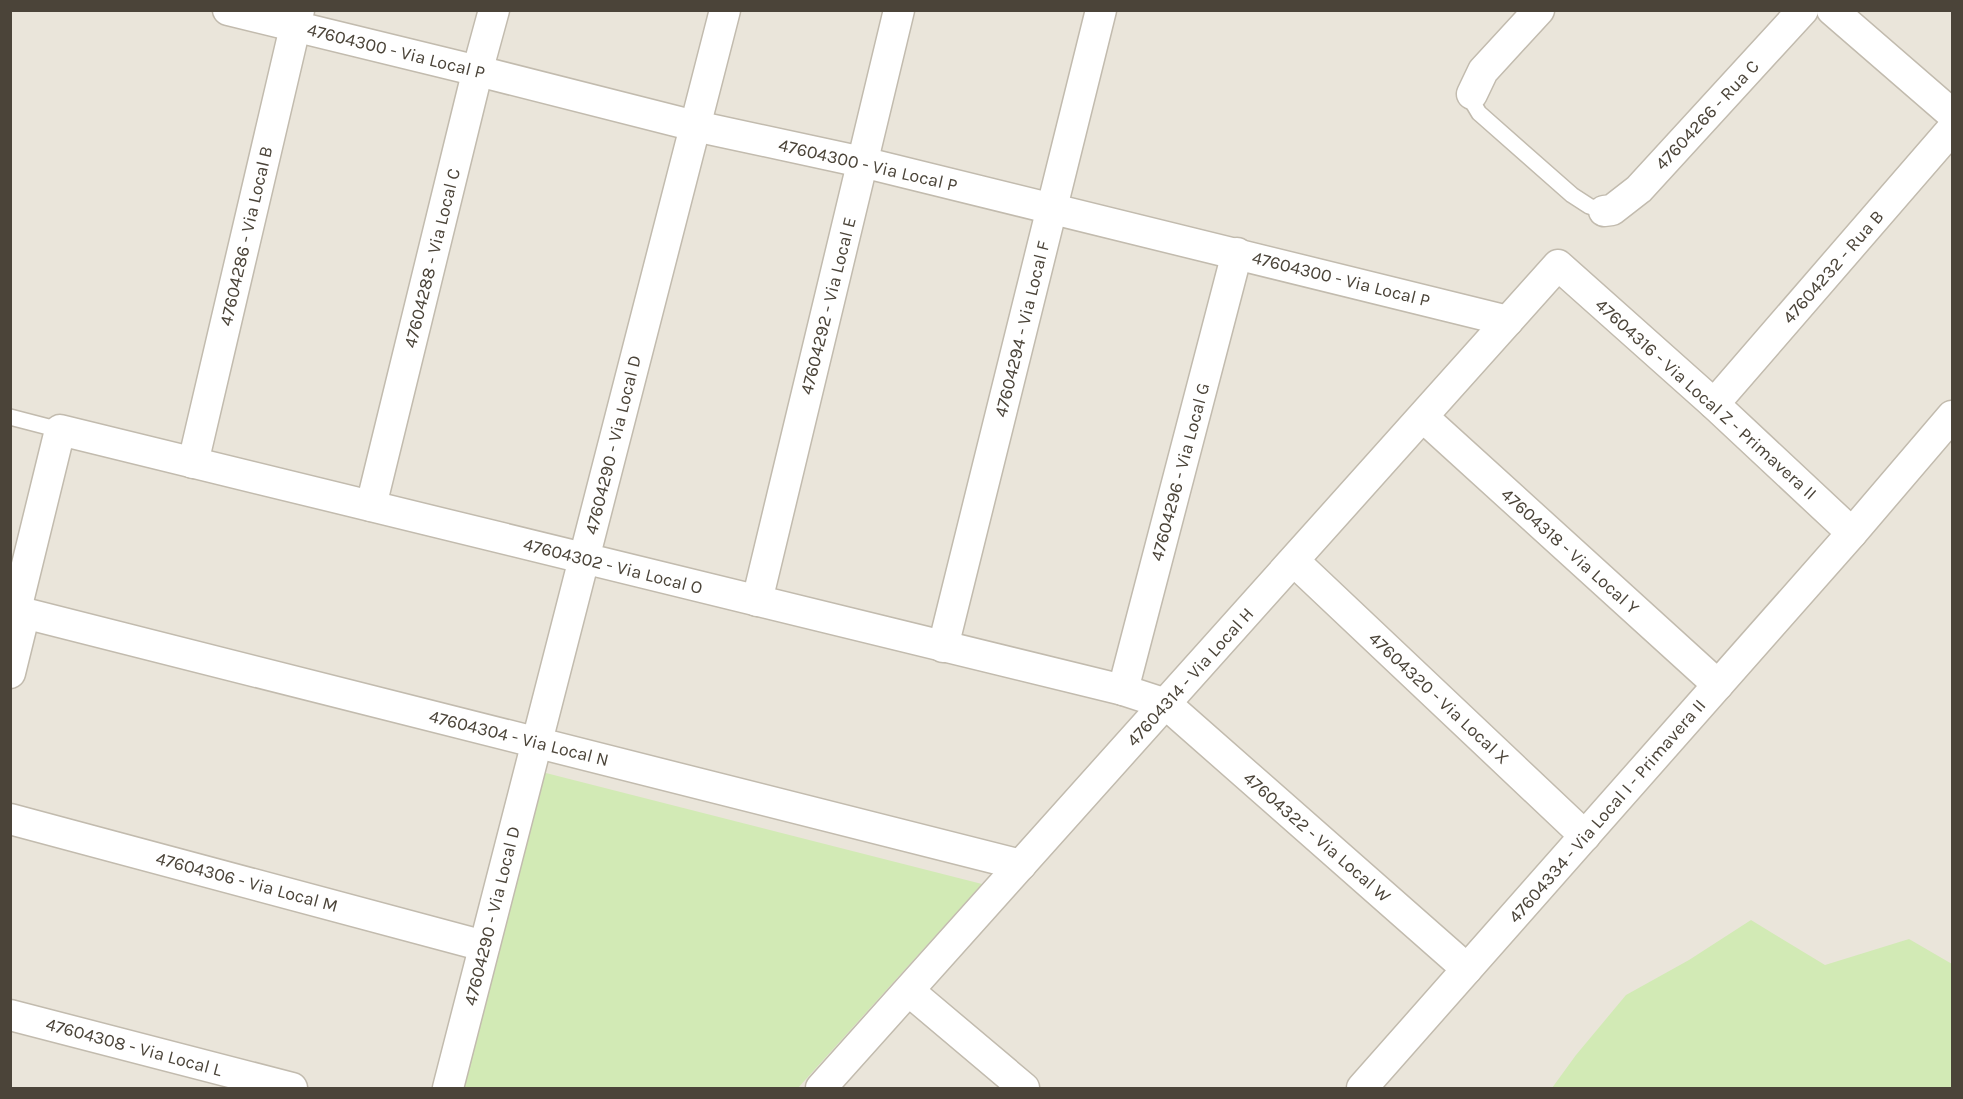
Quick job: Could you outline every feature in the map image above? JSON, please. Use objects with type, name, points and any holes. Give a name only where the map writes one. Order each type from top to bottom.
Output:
[{"type":"street","name":"47604300 - Via Local P","points":[[228,10],[297,19],[478,71],[695,126],[862,162],[1508,321]]},
{"type":"street","name":"47604288 - Via Local C","points":[[371,506],[494,10]]},
{"type":"street","name":"47604290 - Via Local D","points":[[448,1089],[724,10]]},
{"type":"street","name":"47604292 - Via Local E","points":[[757,601],[899,10]]},
{"type":"street","name":"47604294 - Via Local F","points":[[943,647],[1101,10]]},
{"type":"street","points":[[1472,94],[1483,71],[1539,10]]},
{"type":"street","name":"47604266 - Rua C","points":[[1604,211],[1612,210],[1639,189],[1803,10]]},
{"type":"street","points":[[1832,10],[1953,114]]},
{"type":"street","name":"47604286 - Via Local B","points":[[193,463],[297,19]]},
{"type":"street","name":"47604232 - Rua B","points":[[1714,404],[1953,129]]},
{"type":"street","name":"47604296 - Via Local G","points":[[1123,690],[1237,253]]},
{"type":"street","name":"47604316 - Via Local Z - Primavera II","points":[[1558,265],[1714,404],[1852,533]]},
{"type":"street","name":"47604314 - Via Local H","points":[[821,1089],[1558,265]]},
{"type":"street","name":"47604334 - Via Local I - Primavera II","points":[[1362,1089],[1953,416]]},
{"type":"street","name":"47604318 - Via Local Y","points":[[1423,417],[1718,685]]},
{"type":"street","points":[[10,673],[17,620],[65,431]]},
{"type":"street","name":"47604302 - Via Local O","points":[[65,431],[1123,690],[1166,704]]},
{"type":"street","name":"47604320 - Via Local X","points":[[1294,561],[1585,836]]},
{"type":"street","name":"47604304 - Via Local N","points":[[17,620],[537,742],[1021,865]]},
{"type":"street","name":"47604322 - Via Local W","points":[[1166,704],[1467,969]]},
{"type":"street","name":"47604306 - Via Local M","points":[[10,819],[484,946]]},
{"type":"street","points":[[909,991],[1024,1089]]},
{"type":"street","name":"47604308 - Via Local L","points":[[10,1015],[292,1089]]},
{"type":"lane","points":[[1472,94],[1473,103],[1479,113],[1572,195],[1588,206],[1604,211]]},
{"type":"lane","points":[[10,417],[65,431]]},
{"type":"shaded area","points":[[10,11],[1952,11],[1952,1088],[11,1088]]},
{"type":"green space","points":[[538,771],[982,884],[798,1088],[458,1088]]},
{"type":"green space","points":[[1751,920],[1825,965],[1909,939],[1952,964],[1952,1088],[1552,1088],[1626,995],[1689,960]]}]
